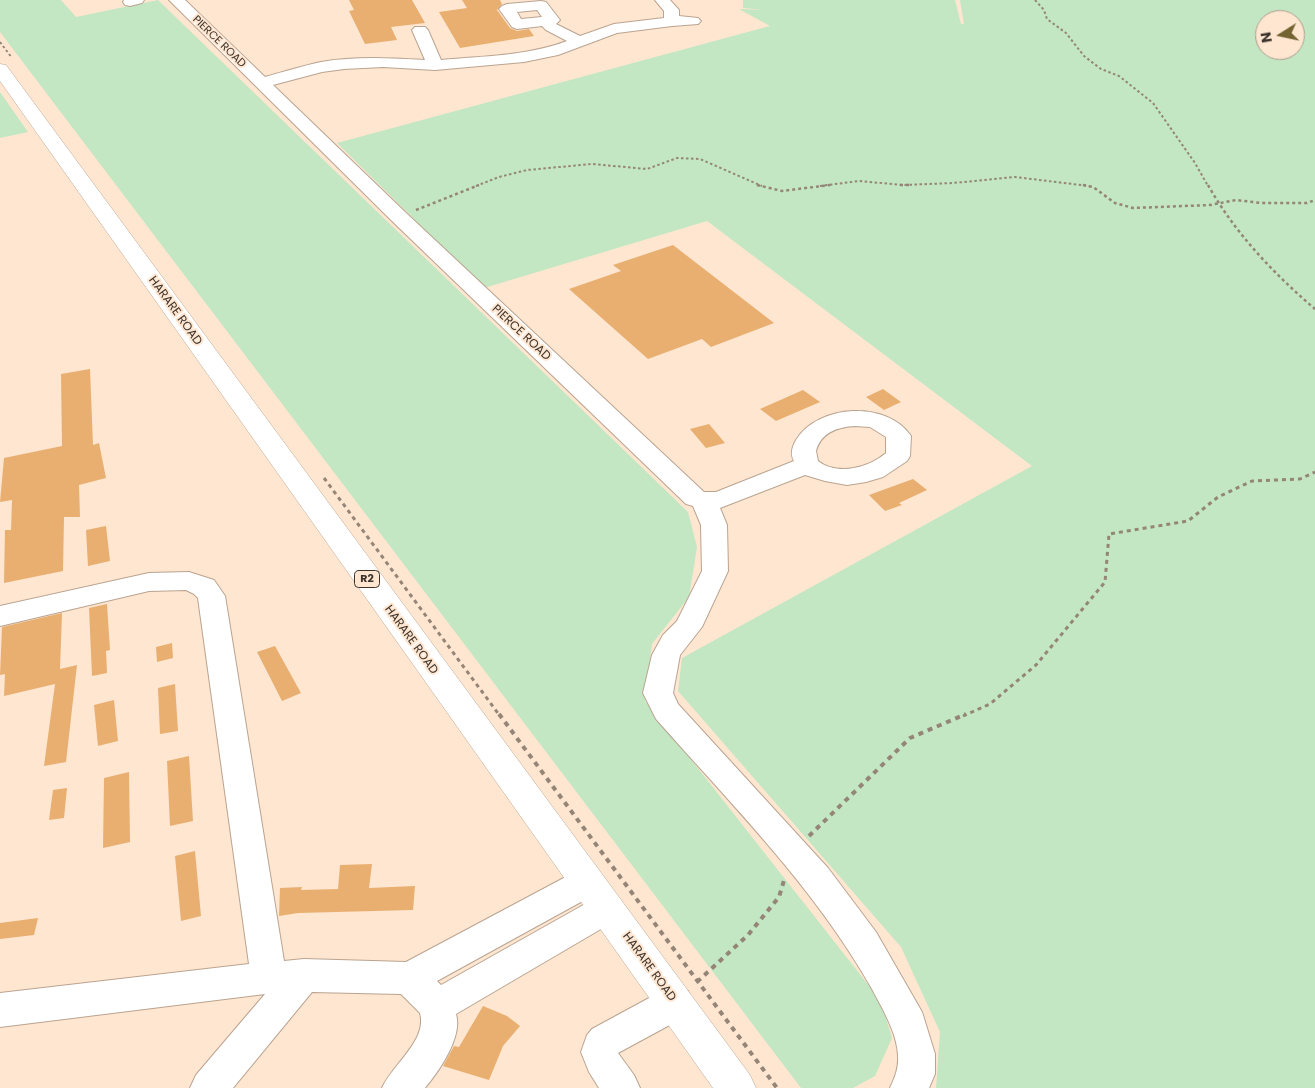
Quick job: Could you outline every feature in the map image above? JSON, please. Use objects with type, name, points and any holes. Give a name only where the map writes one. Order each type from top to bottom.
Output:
[{"type":"highway","name":"HARARE ROAD","points":[[9,67],[597,896],[686,992],[736,1088]]},
{"type":"street","name":"PIERCE ROAD","points":[[176,0],[398,216],[695,498],[704,501]]},
{"type":"street","points":[[662,0],[671,10],[672,21]]},
{"type":"street","points":[[546,21],[551,27],[580,42]]},
{"type":"street","points":[[262,83],[321,67],[366,62],[398,55],[435,64],[524,57],[552,52],[614,29],[672,21],[693,21]]},
{"type":"street","points":[[420,30],[435,64]]},
{"type":"street","points":[[808,465],[751,489],[719,500],[704,501],[714,525],[715,571],[688,627],[673,642],[666,655],[658,693],[667,711],[816,878],[864,943],[904,1012],[917,1054],[916,1074],[908,1088]]},
{"type":"street","points":[[0,616],[149,582],[190,580],[204,587],[211,596],[269,978]]},
{"type":"street","points":[[0,1010],[304,975],[409,978],[597,896]]},
{"type":"street","points":[[436,1007],[597,896]]},
{"type":"street","points":[[209,1088],[304,975]]},
{"type":"street","points":[[401,1088],[426,1057],[440,1030],[436,1007],[409,978]]},
{"type":"street","points":[[621,1088],[600,1057],[599,1049],[605,1040],[686,992]]},
{"type":"path","points":[[1035,0],[1044,10],[1047,19],[1066,33],[1084,56],[1101,69],[1119,76],[1153,103],[1196,163],[1218,204],[1251,247],[1315,309]]},
{"type":"path","points":[[0,42],[9,67]]},
{"type":"path","points":[[398,216],[452,197],[498,177],[527,170],[592,164],[647,169],[677,158],[700,159],[758,185],[782,191],[859,181],[903,185],[953,183],[1015,176],[1093,187],[1115,203],[1133,208],[1218,204],[1236,200],[1261,203],[1307,203],[1315,200]]},
{"type":"path","points":[[320,472],[686,992],[777,1088]]},
{"type":"path","points":[[686,992],[748,935],[779,898],[792,852],[910,738],[990,704],[1036,665],[1105,582],[1108,534],[1188,521],[1218,497],[1252,481],[1300,479],[1315,472]]},
{"type":"green space","points":[[0,0],[61,0],[76,17],[158,0],[688,512],[697,547],[689,597],[652,644],[645,701],[881,1001],[892,1038],[875,1076],[853,1088],[801,1088],[0,32]]},
{"type":"green space","points":[[743,0],[955,0],[961,24],[964,24],[960,0],[1315,0],[1315,1088],[936,1088],[940,1032],[901,947],[678,691],[682,658],[1032,466],[707,221],[484,288],[337,143],[770,26],[739,9],[765,10],[743,8]]},
{"type":"green space","points":[[0,92],[28,132],[0,138]]},
{"type":"building","points":[[349,0],[412,0],[425,23],[391,27],[397,40],[365,44],[349,11],[354,10]]},
{"type":"building","points":[[462,0],[500,0],[502,4],[497,10],[510,28],[517,31],[529,29],[534,36],[460,48],[439,12],[467,8]]},
{"type":"building","points":[[673,245],[774,323],[711,347],[702,339],[648,359],[569,289],[621,271],[613,265]]},
{"type":"building","points":[[90,369],[93,445],[99,443],[106,478],[79,485],[80,517],[64,517],[63,571],[4,583],[5,530],[11,530],[12,500],[0,502],[4,458],[62,446],[61,374]]},
{"type":"building","points":[[883,389],[901,402],[884,410],[866,397]]},
{"type":"building","points":[[803,390],[820,402],[776,421],[760,409]]},
{"type":"building","points":[[709,424],[725,443],[706,448],[690,429]]},
{"type":"building","points":[[913,479],[927,490],[899,503],[902,505],[885,511],[869,495]]},
{"type":"building","points":[[106,526],[110,561],[88,566],[86,530]]},
{"type":"building","points":[[107,604],[110,650],[106,651],[107,673],[92,676],[89,608]]},
{"type":"building","points":[[62,613],[60,669],[77,665],[66,762],[44,766],[55,684],[4,696],[5,674],[0,675],[2,627]]},
{"type":"building","points":[[172,643],[173,658],[157,662],[156,647]]},
{"type":"building","points":[[275,646],[301,693],[282,701],[257,652]]},
{"type":"building","points":[[175,684],[178,731],[160,734],[158,688]]},
{"type":"building","points":[[114,700],[118,741],[98,746],[94,705]]},
{"type":"building","points":[[189,756],[193,821],[170,826],[167,761]]},
{"type":"building","points":[[129,772],[130,842],[103,848],[104,778]]},
{"type":"building","points":[[67,788],[64,818],[49,820],[53,790]]},
{"type":"building","points":[[195,851],[201,916],[181,921],[175,856]]},
{"type":"building","points":[[372,864],[369,888],[415,886],[413,910],[298,913],[279,916],[280,888],[302,887],[301,890],[338,889],[340,865]]},
{"type":"building","points":[[38,918],[34,935],[0,939],[0,923]]},
{"type":"building","points":[[483,1006],[507,1016],[520,1026],[503,1046],[489,1080],[443,1066],[454,1046],[459,1047]]}]
